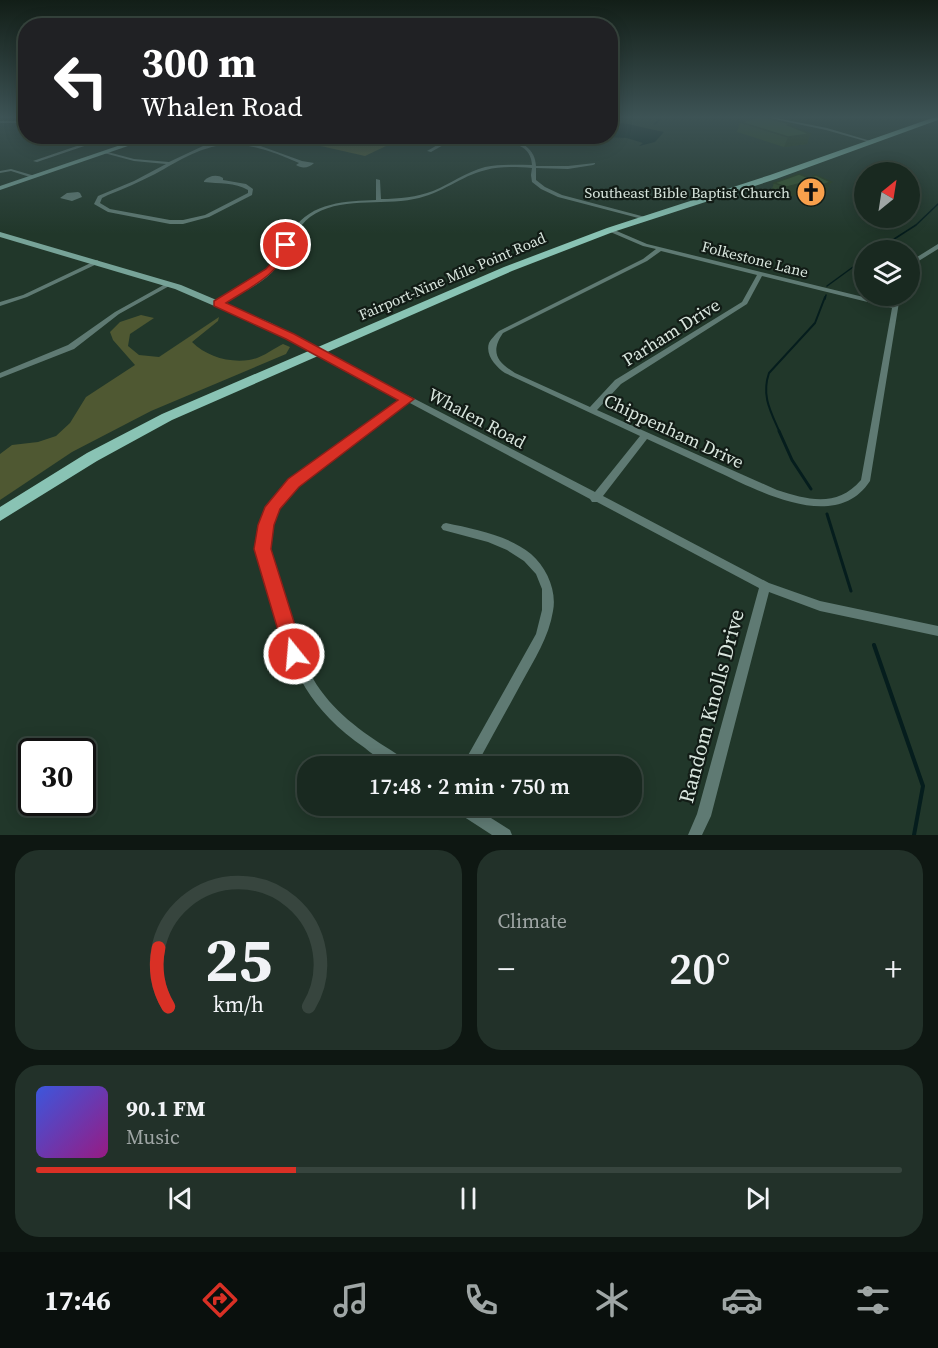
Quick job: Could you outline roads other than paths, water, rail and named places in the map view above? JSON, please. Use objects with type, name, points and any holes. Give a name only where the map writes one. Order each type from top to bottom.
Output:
[{"type":"main road","name":"Fairport-Nine Mile Point Road","points":[[0,515],[130,436],[203,401],[517,265],[610,230],[832,156]]},
{"type":"street","points":[[35,161],[51,156]]},
{"type":"street","points":[[0,188],[94,156]]},
{"type":"street","points":[[120,156],[134,160],[169,163]]},
{"type":"street","points":[[79,197],[100,197],[140,180],[183,156]]},
{"type":"street","points":[[284,156],[301,162]]},
{"type":"street","points":[[532,156],[534,181],[551,192],[646,218]]},
{"type":"street","points":[[216,303],[270,271],[278,262],[298,224],[309,215],[335,205],[428,195],[445,188],[471,172],[485,168],[567,169],[593,164]]},
{"type":"street","points":[[0,172],[12,170],[33,177]]},
{"type":"street","points":[[378,180],[379,200]]},
{"type":"street","points":[[100,197],[97,204],[102,209],[170,222],[188,221],[207,216],[250,194],[251,189],[244,184],[220,181]]},
{"type":"street","name":"Folkestone Lane","points":[[610,230],[634,242],[895,307]]},
{"type":"street","name":"Whalen Road","points":[[0,234],[169,284],[216,303],[318,351],[595,499],[765,586],[820,606],[938,631]]},
{"type":"street","points":[[920,258],[938,246]]},
{"type":"street","name":"Chippenham Drive","points":[[660,249],[640,263],[497,335],[493,343],[495,360],[507,372],[777,494],[811,502],[826,502],[846,498],[861,488],[868,473],[895,307]]},
{"type":"street","points":[[0,304],[25,296],[98,262]]},
{"type":"street","name":"Parham Drive","points":[[592,410],[618,382],[745,303],[760,274]]},
{"type":"street","points":[[0,376],[66,350],[117,312],[169,284]]},
{"type":"street","points":[[389,756],[339,721],[320,700],[303,675],[294,654],[263,549],[266,525],[273,507],[282,494],[407,399]]},
{"type":"street","points":[[595,499],[646,435]]},
{"type":"street","points":[[446,527],[496,539],[524,553],[542,574],[550,603],[548,619],[541,636],[475,756]]},
{"type":"street","name":"Random Knolls Drive","points":[[695,835],[704,816],[765,586]]},
{"type":"street","points":[[476,816],[505,835]]},
{"type":"waterway","points":[[893,240],[916,225],[938,204]]},
{"type":"waterway","points":[[827,286],[854,266]]},
{"type":"waterway","points":[[825,299],[826,295]]},
{"type":"waterway","points":[[780,433],[770,411],[767,397],[769,373],[815,323],[825,297]]},
{"type":"waterway","points":[[779,431],[792,460],[811,489]]},
{"type":"waterway","points":[[827,514],[851,591]]},
{"type":"waterway","points":[[874,645],[923,786],[914,835]]},
{"type":"place","name":"Southeast Bible Baptist Church","points":[[811,192]]}]
